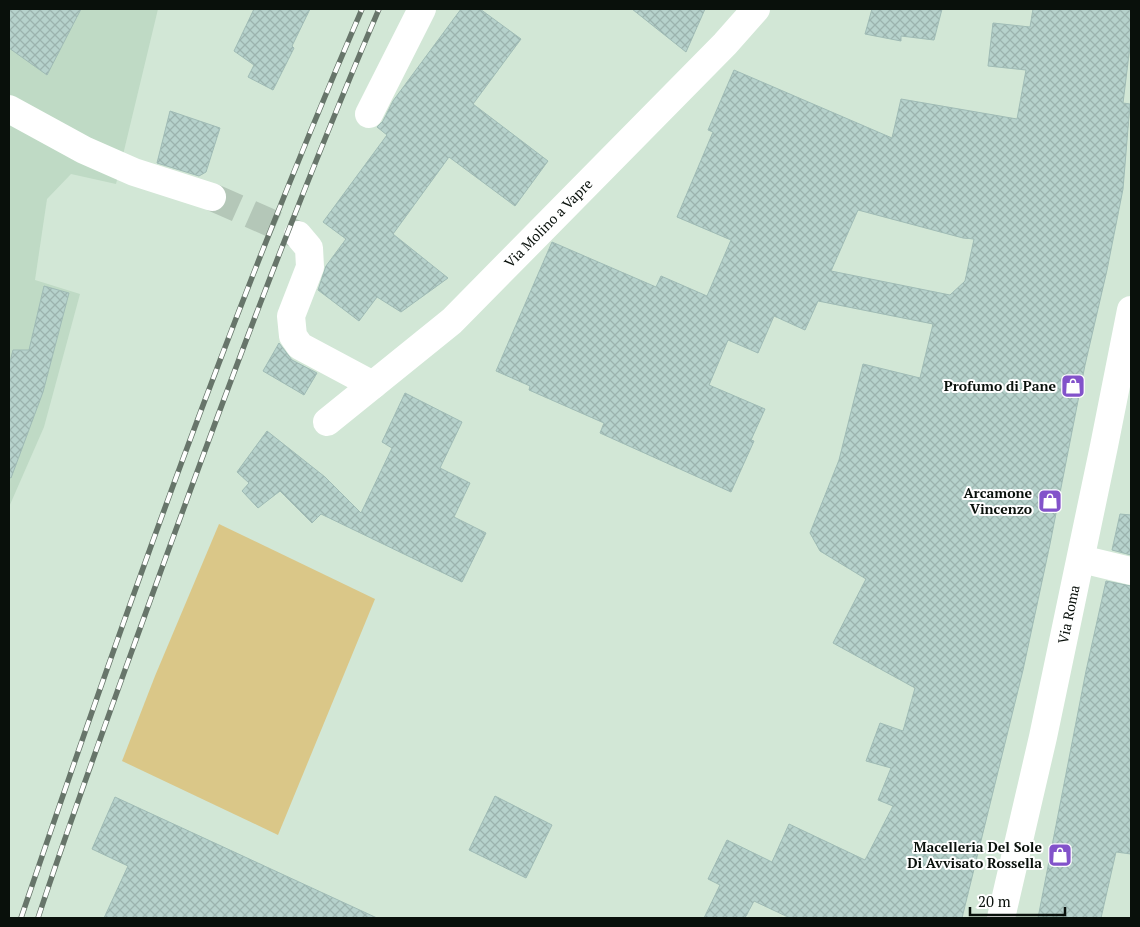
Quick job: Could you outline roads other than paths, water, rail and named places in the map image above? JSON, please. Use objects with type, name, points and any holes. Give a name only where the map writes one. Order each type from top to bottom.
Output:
[{"type":"street","points":[[370,114],[422,9]]},
{"type":"street","name":"Via Molino a Vapre","points":[[327,422],[452,321],[725,44],[756,9]]},
{"type":"street","points":[[9,109],[84,150],[134,172],[212,196]]},
{"type":"street","points":[[298,235],[309,248],[310,267],[291,316],[293,336],[300,346],[373,384]]},
{"type":"street","name":"Via Roma","points":[[1001,918],[1043,737],[1081,559],[1124,383],[1131,310]]},
{"type":"street","points":[[1081,559],[1131,571]]},
{"type":"tunnel","points":[[212,197],[298,235]]},
{"type":"railway","points":[[21,918],[182,460],[269,233],[362,9]]},
{"type":"railway","points":[[38,918],[107,719],[232,377],[318,155],[379,9]]},
{"type":"place","name":"Profumo di Pane","points":[[1073,386]]},
{"type":"place","name":"Arcamone Vincenzo","points":[[1050,501]]},
{"type":"place","name":"Macelleria Del Sole Di Avvisato Rossella","points":[[1060,855]]}]
